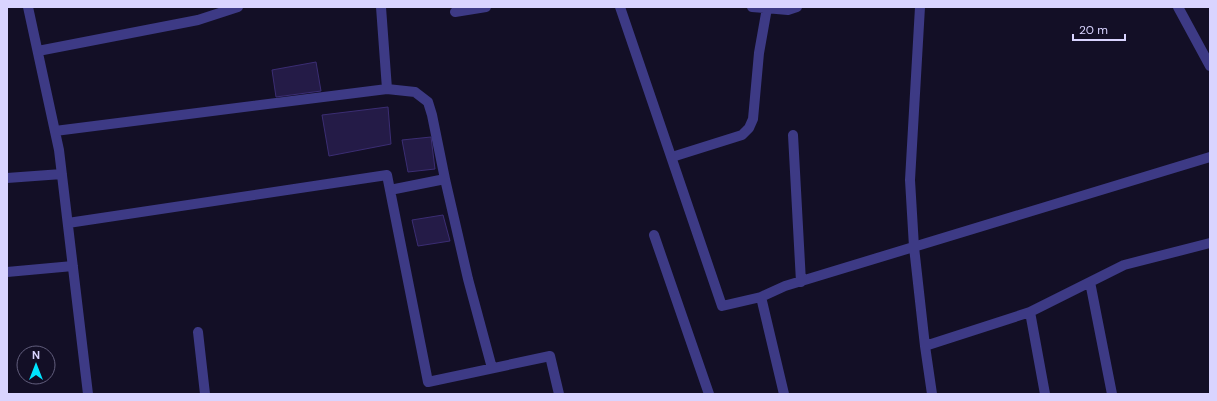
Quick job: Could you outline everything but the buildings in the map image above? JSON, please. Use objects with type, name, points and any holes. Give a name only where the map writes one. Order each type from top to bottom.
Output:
[{"type":"street","points":[[28,7],[55,131],[62,174],[88,394]]},
{"type":"street","points":[[38,52],[198,20],[238,7]]},
{"type":"street","points":[[381,7],[387,88]]},
{"type":"street","points":[[454,12],[486,7]]},
{"type":"street","points":[[620,7],[722,306],[761,297],[784,286],[1210,157]]},
{"type":"street","points":[[752,7],[788,10],[797,7]]},
{"type":"street","points":[[920,7],[910,180],[914,247],[932,394]]},
{"type":"street","points":[[1178,7],[1210,66]]},
{"type":"street","points":[[672,157],[742,135],[749,128],[753,119],[759,53],[767,8]]},
{"type":"street","points":[[55,131],[387,88],[415,92],[428,102],[432,115],[444,179],[468,279],[492,368]]},
{"type":"street","points":[[793,135],[801,282]]},
{"type":"street","points":[[7,178],[62,174]]},
{"type":"street","points":[[68,223],[388,175],[428,382],[550,356],[560,394]]},
{"type":"street","points":[[390,190],[444,179]]},
{"type":"street","points":[[654,235],[709,394]]},
{"type":"street","points":[[925,346],[1030,312],[1124,265],[1210,243]]},
{"type":"street","points":[[7,272],[73,266]]},
{"type":"street","points":[[1090,282],[1112,394]]},
{"type":"street","points":[[761,297],[784,394]]},
{"type":"street","points":[[1030,312],[1046,394]]},
{"type":"street","points":[[198,332],[205,394]]}]
